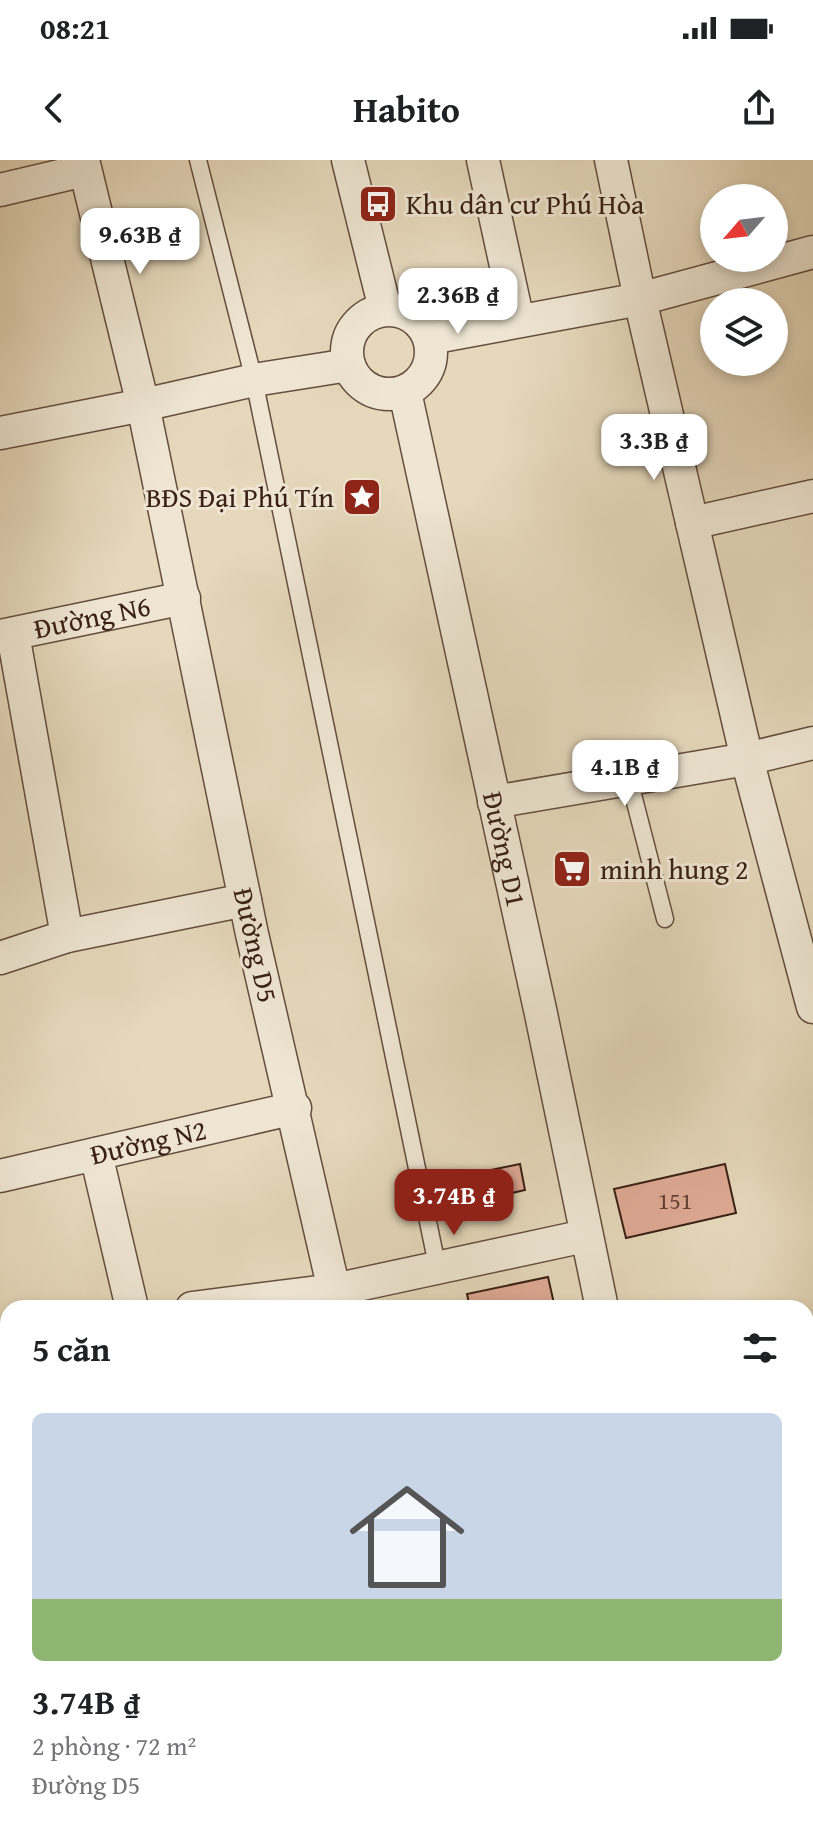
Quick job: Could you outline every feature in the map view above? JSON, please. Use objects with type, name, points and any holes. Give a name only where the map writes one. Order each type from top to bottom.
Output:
[{"type":"street","points":[[348,160],[385,309]]},
{"type":"street","points":[[483,160],[518,321]]},
{"type":"street","points":[[611,160],[640,299],[747,759],[813,1007]]},
{"type":"street","points":[[0,190],[84,165]]},
{"type":"street","name":"Đường D5","points":[[84,165],[143,405],[245,900],[295,1108],[334,1290]]},
{"type":"street","points":[[430,338],[640,299],[813,252]]},
{"type":"street","points":[[385,309],[413,316],[430,338],[432,355],[428,369],[405,392],[393,394],[367,388],[349,365],[347,350],[355,327],[364,317],[385,309]]},
{"type":"street","points":[[0,433],[254,380],[349,365]]},
{"type":"street","name":"Đường D1","points":[[405,392],[600,1300]]},
{"type":"street","points":[[692,523],[813,496]]},
{"type":"street","name":"Đường N6","points":[[6,635],[184,598]]},
{"type":"street","points":[[6,635],[67,936]]},
{"type":"street","points":[[494,802],[747,759],[813,743]]},
{"type":"street","points":[[0,958],[67,936],[245,900]]},
{"type":"street","name":"Đường N2","points":[[0,1176],[295,1108]]},
{"type":"street","points":[[96,1154],[130,1300]]},
{"type":"street","points":[[255,1300],[334,1290],[438,1270],[585,1236]]},
{"type":"lane","points":[[198,160],[254,380],[438,1270]]},
{"type":"lane","points":[[629,779],[665,919]]},
{"type":"building","points":[[520,1164],[525,1190],[446,1208],[438,1181]]},
{"type":"building","points":[[725,1164],[736,1213],[626,1238],[614,1189]]},
{"type":"building","points":[[548,1277],[553,1300],[468,1300],[467,1294]]},
{"type":"place","name":"Khu dân cư Phú Hòa","points":[[378,204]]},
{"type":"place","name":"BĐS Đại Phú Tín","points":[[362,497]]},
{"type":"place","name":"minh hung 2","points":[[572,869]]}]
